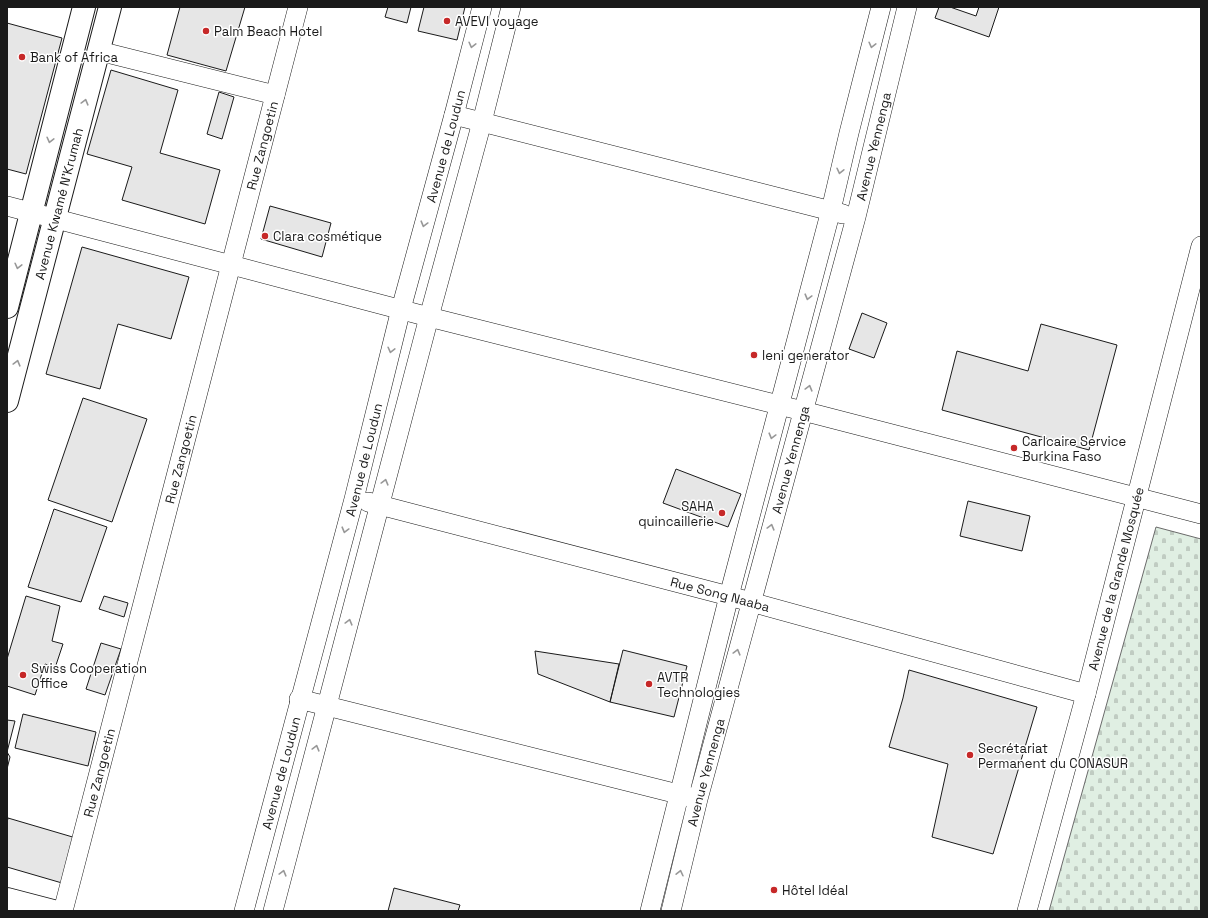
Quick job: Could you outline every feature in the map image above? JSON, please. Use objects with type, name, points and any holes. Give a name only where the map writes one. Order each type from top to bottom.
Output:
[{"type":"main road","name":"Avenue Kwamé N'Krumah","points":[[7,307],[84,7]]},
{"type":"main road","name":"Avenue Kwamé N'Krumah","points":[[7,401],[110,7]]},
{"type":"main road","points":[[7,899],[53,911]]},
{"type":"street","name":"Rue Zangoetin","points":[[63,911],[298,7]]},
{"type":"street","name":"Avenue de Loudun","points":[[244,911],[299,699],[354,499],[401,310],[482,7]]},
{"type":"street","name":"Avenue de Loudun","points":[[273,911],[429,317],[482,122],[511,7]]},
{"type":"street","name":"Avenue Yennenga","points":[[650,911],[678,794],[831,210],[881,7]]},
{"type":"street","name":"Avenue Yennenga","points":[[671,911],[698,799],[856,217],[907,7]]},
{"type":"street","points":[[99,51],[275,95]]},
{"type":"street","points":[[454,115],[856,217]]},
{"type":"street","points":[[7,206],[401,310],[803,410],[1201,514]]},
{"type":"street","name":"Avenue de la Grande Mosquée","points":[[1027,911],[1086,694],[1201,246]]},
{"type":"street","name":"Rue Song Naaba","points":[[354,499],[729,596],[1086,694]]},
{"type":"street","points":[[299,699],[698,799]]},
{"type":"green space","points":[[1156,527],[1201,539],[1201,911],[1049,911]]},
{"type":"building","name":"Palm Beach Hotel","points":[[180,7],[245,7],[226,71],[167,55]]},
{"type":"building","points":[[388,7],[411,7],[407,23],[385,17]]},
{"type":"building","points":[[424,7],[465,7],[457,40],[418,31]]},
{"type":"building","points":[[939,7],[950,7],[976,16],[979,7],[999,7],[989,37],[935,18]]},
{"type":"building","points":[[7,23],[62,38],[26,174],[7,169]]},
{"type":"building","points":[[111,70],[178,90],[160,153],[220,170],[205,224],[122,200],[132,167],[87,154]]},
{"type":"building","points":[[219,92],[234,97],[222,139],[207,134]]},
{"type":"building","points":[[270,206],[331,223],[322,257],[261,239]]},
{"type":"building","points":[[82,247],[189,277],[171,339],[118,324],[100,389],[46,374]]},
{"type":"building","points":[[862,313],[887,323],[874,358],[849,349]]},
{"type":"building","points":[[1041,324],[1117,345],[1089,450],[942,410],[957,351],[1028,371]]},
{"type":"building","points":[[83,398],[147,419],[112,522],[48,500]]},
{"type":"building","points":[[676,469],[741,494],[728,527],[663,503]]},
{"type":"building","points":[[968,501],[1030,516],[1022,551],[960,536]]},
{"type":"building","points":[[54,509],[107,527],[81,602],[28,587]]},
{"type":"building","points":[[26,596],[60,606],[52,641],[63,644],[55,668],[45,664],[35,695],[7,686],[7,659]]},
{"type":"building","points":[[104,596],[128,603],[124,617],[99,609]]},
{"type":"building","points":[[101,643],[121,649],[105,695],[86,689]]},
{"type":"building","name":"AVTR Technologies","points":[[623,650],[687,666],[674,717],[610,702]]},
{"type":"building","points":[[535,651],[619,664],[610,702],[538,674]]},
{"type":"building","name":"Secrétariat Permanent du CONASUR","points":[[909,670],[1037,707],[993,854],[932,837],[948,764],[889,747],[903,698]]},
{"type":"building","points":[[23,714],[96,732],[88,766],[15,748]]},
{"type":"building","points":[[7,720],[15,721],[7,752]]},
{"type":"building","points":[[7,752],[10,757],[7,769]]},
{"type":"building","points":[[8,818],[76,838],[62,883],[7,867]]},
{"type":"building","points":[[394,888],[460,905],[458,911],[388,911]]},
{"type":"place","name":"AVEVI voyage","points":[[447,21]]},
{"type":"place","name":"Palm Beach Hotel","points":[[206,31]]},
{"type":"place","name":"Bank of Africa","points":[[22,57]]},
{"type":"place","name":"Clara cosmétique","points":[[265,236]]},
{"type":"place","name":"leni generator","points":[[754,355]]},
{"type":"place","name":"Carlcaire Service Burkina Faso","points":[[1014,448]]},
{"type":"place","name":"SAHA quincaillerie","points":[[722,513]]},
{"type":"place","name":"Swiss Cooperation Office","points":[[23,675]]},
{"type":"place","name":"AVTR Technologies","points":[[649,684]]},
{"type":"place","name":"Secrétariat Permanent du CONASUR","points":[[970,755]]},
{"type":"place","name":"Hôtel Idéal","points":[[774,890]]}]
